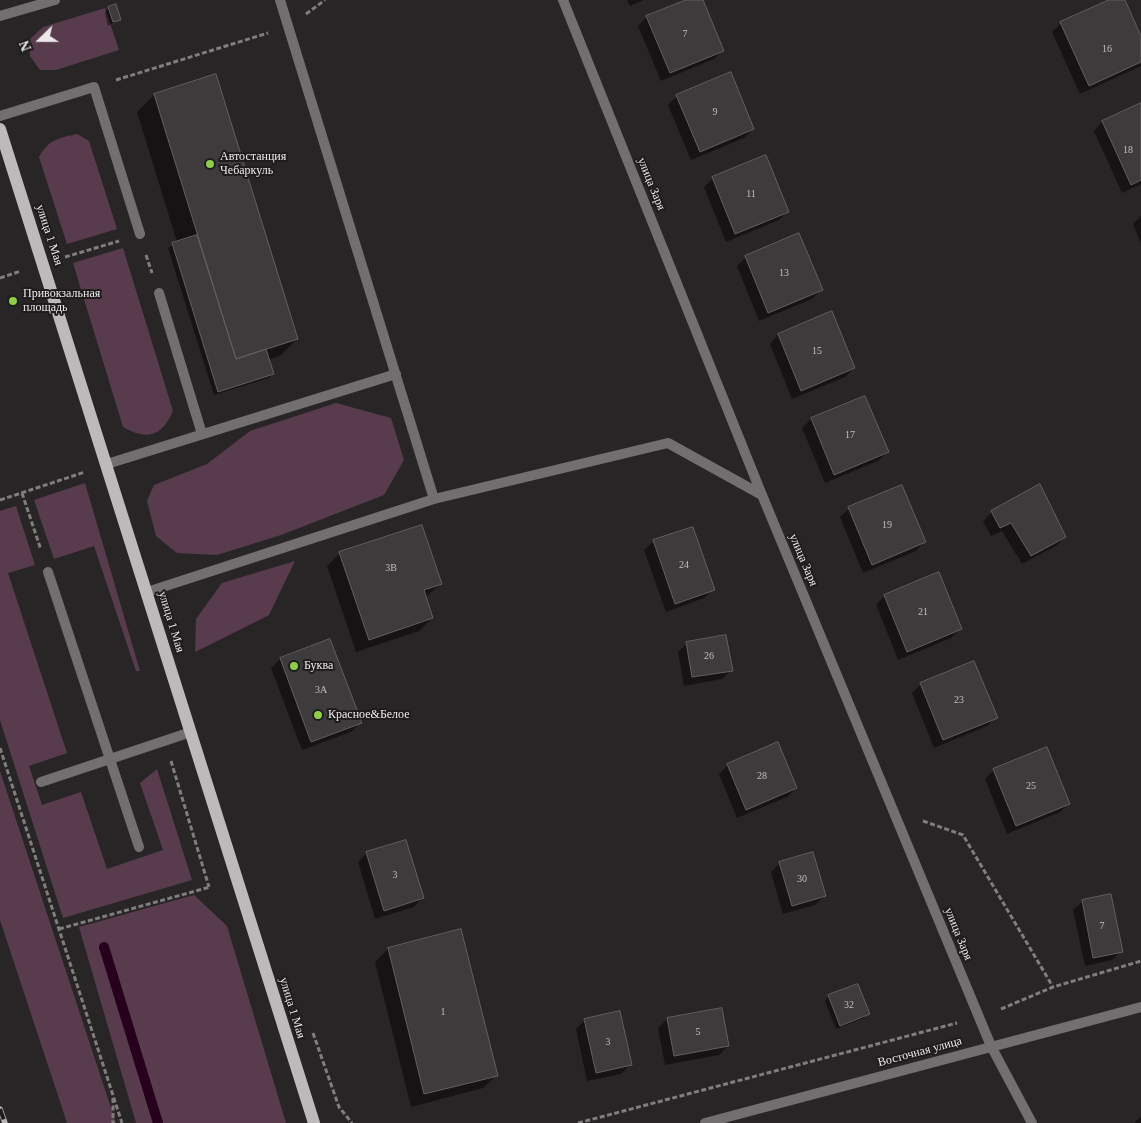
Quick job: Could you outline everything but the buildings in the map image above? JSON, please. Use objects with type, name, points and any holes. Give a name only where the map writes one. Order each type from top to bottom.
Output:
[{"type":"main road","name":"улица 1 Мая","points":[[0,129],[314,1123]]},
{"type":"street","points":[[0,16],[55,0]]},
{"type":"street","points":[[280,0],[434,499]]},
{"type":"street","name":"улица Заря","points":[[564,0],[762,495],[895,811],[990,1046],[1032,1123]]},
{"type":"street","points":[[0,116],[94,87],[140,234]]},
{"type":"street","points":[[159,293],[202,434]]},
{"type":"street","points":[[107,464],[396,374]]},
{"type":"street","points":[[147,592],[434,499],[668,444],[762,495]]},
{"type":"street","points":[[48,572],[139,847]]},
{"type":"street","points":[[41,782],[191,732]]},
{"type":"street","name":"Восточная улица","points":[[705,1123],[1141,1006]]},
{"type":"path","points":[[94,87],[288,27]]},
{"type":"path","points":[[0,278],[140,234],[159,293]]},
{"type":"path","points":[[0,500],[87,471]]},
{"type":"path","points":[[22,493],[48,572]]},
{"type":"path","points":[[0,748],[122,1123]]},
{"type":"path","points":[[895,811],[963,835],[1053,987]]},
{"type":"path","points":[[59,930],[209,887]]},
{"type":"path","points":[[578,1123],[979,1018],[1053,987],[1141,961]]},
{"type":"path","points":[[113,1092],[113,1123]]},
{"type":"shaded area","points":[[105,8],[119,50],[56,70],[40,70],[30,56],[30,39],[43,27]]},
{"type":"shaded area","points":[[77,134],[89,141],[117,229],[67,244],[39,157],[47,146],[55,140]]},
{"type":"shaded area","points":[[123,248],[173,411],[159,431],[147,435],[123,427],[73,263]]},
{"type":"shaded area","points":[[336,403],[391,418],[404,460],[384,495],[281,535],[217,555],[177,553],[156,536],[147,501],[154,485],[207,464],[250,431]]},
{"type":"shaded area","points":[[85,483],[140,671],[136,671],[94,546],[54,559],[34,500]]},
{"type":"shaded area","points":[[16,506],[35,565],[8,573],[67,753],[29,766],[42,805],[81,792],[107,869],[163,850],[140,783],[157,769],[192,880],[63,918],[0,720],[0,511]]},
{"type":"shaded area","points":[[295,561],[269,615],[195,652],[196,619],[222,583]]},
{"type":"shaded area","points":[[0,771],[116,1123],[67,1123],[0,920]]},
{"type":"shaded area","points":[[194,895],[227,926],[286,1123],[136,1123],[79,927]]},
{"type":"waterway","points":[[104,947],[158,1123]]},
{"type":"railway","points":[[0,1109],[5,1123]]},
{"type":"place","name":"Автостанция Чебаркуль","points":[[210,164]]},
{"type":"place","name":"Привокзальная площадь","points":[[13,301]]},
{"type":"place","name":"Буква","points":[[294,666]]},
{"type":"place","name":"Красное&Белое","points":[[318,715]]}]
